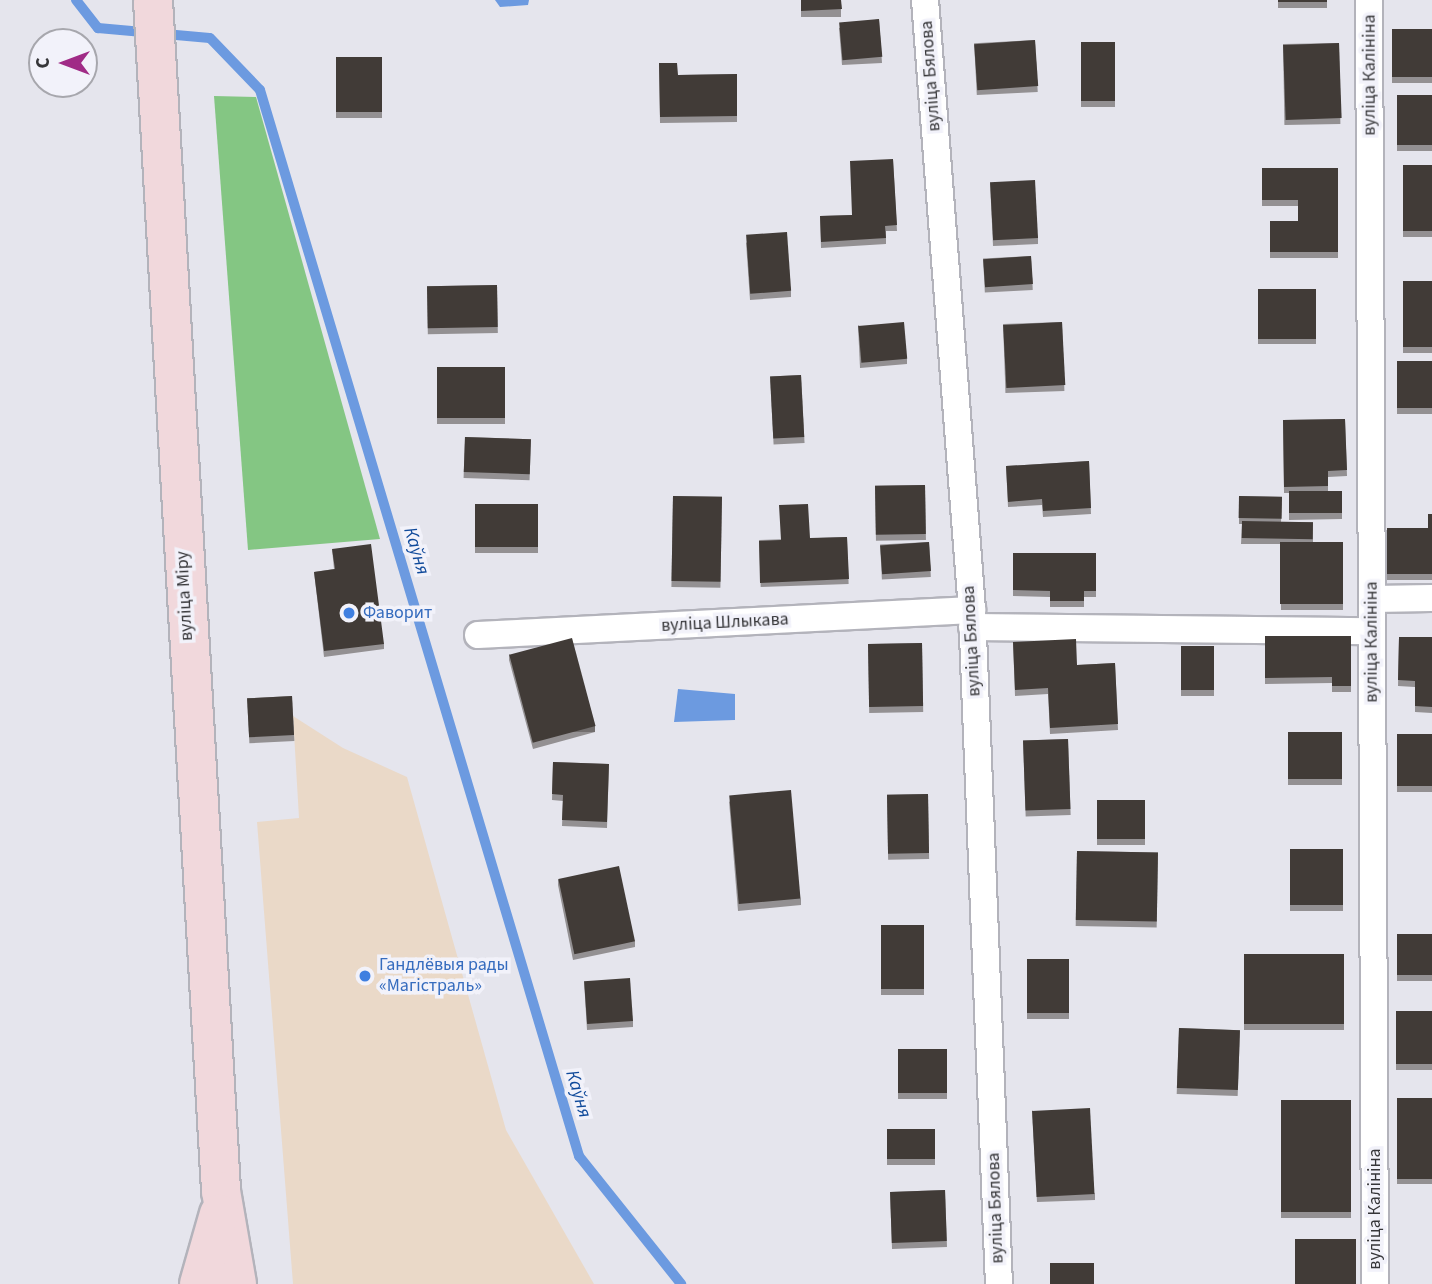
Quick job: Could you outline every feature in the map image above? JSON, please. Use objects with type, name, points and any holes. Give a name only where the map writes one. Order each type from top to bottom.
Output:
[{"type":"main road","name":"вуліца Міру","points":[[153,0],[221,1191],[237,1284]]},
{"type":"main road","name":"вуліца Міру","points":[[199,1284],[216,1231],[221,1191]]},
{"type":"street","name":"вуліца Бялова","points":[[925,0],[972,619],[999,1284]]},
{"type":"street","name":"вуліца Калініна","points":[[1369,0],[1375,1284]]},
{"type":"street","points":[[1373,599],[1432,598]]},
{"type":"street","name":"вуліца Шлыкава","points":[[478,635],[972,619],[1372,631]]},
{"type":"shaded area","name":"Гандлёвыя рады «Магістраль»","points":[[293,716],[343,748],[407,777],[506,1130],[594,1284],[293,1284],[257,822],[299,818]]},
{"type":"green space","points":[[214,96],[256,97],[380,539],[248,550]]},
{"type":"water","points":[[495,0],[529,0],[528,5],[500,7]]},
{"type":"water","points":[[678,689],[735,694],[735,720],[674,722]]},
{"type":"building","points":[[801,0],[841,0],[842,9],[801,11]]},
{"type":"building","points":[[1327,0],[1327,2],[1278,2]]},
{"type":"building","points":[[879,19],[882,57],[842,60],[839,22]]},
{"type":"building","points":[[1392,29],[1432,29],[1432,77],[1392,77]]},
{"type":"building","points":[[1035,40],[1038,86],[977,90],[974,44]]},
{"type":"building","points":[[1081,42],[1115,42],[1115,101],[1081,101]]},
{"type":"building","points":[[1339,43],[1342,118],[1286,120],[1283,45]]},
{"type":"building","points":[[336,57],[382,57],[382,112],[336,112]]},
{"type":"building","points":[[659,63],[677,63],[678,75],[737,74],[737,116],[660,117]]},
{"type":"building","points":[[1397,95],[1432,95],[1432,145],[1397,145]]},
{"type":"building","points":[[893,159],[897,225],[885,226],[886,238],[821,242],[820,216],[852,215],[850,161]]},
{"type":"building","points":[[1403,165],[1432,165],[1432,231],[1403,231]]},
{"type":"building","points":[[1262,168],[1338,168],[1338,252],[1270,252],[1270,221],[1298,221],[1298,200],[1262,200]]},
{"type":"building","points":[[1035,180],[1038,238],[993,240],[990,182]]},
{"type":"building","points":[[787,232],[791,291],[750,294],[746,235]]},
{"type":"building","points":[[1031,256],[1033,284],[985,287],[983,259]]},
{"type":"building","points":[[1403,281],[1432,281],[1432,347],[1403,347]]},
{"type":"building","points":[[497,285],[498,327],[428,328],[427,286]]},
{"type":"building","points":[[1258,289],[1316,289],[1316,339],[1258,339]]},
{"type":"building","points":[[904,322],[907,359],[861,363],[858,326]]},
{"type":"building","points":[[1062,322],[1065,385],[1006,388],[1003,325]]},
{"type":"building","points":[[1397,361],[1432,361],[1432,408],[1397,408]]},
{"type":"building","points":[[437,367],[505,367],[505,418],[437,418]]},
{"type":"building","points":[[801,375],[804,437],[773,439],[770,377]]},
{"type":"building","points":[[1345,419],[1347,470],[1328,471],[1328,486],[1284,487],[1283,420]]},
{"type":"building","points":[[465,437],[531,439],[530,474],[464,472]]},
{"type":"building","points":[[1089,461],[1091,508],[1043,511],[1042,499],[1008,502],[1006,466]]},
{"type":"building","points":[[925,485],[926,534],[876,535],[875,486]]},
{"type":"building","points":[[1289,491],[1342,491],[1342,513],[1289,513]]},
{"type":"building","points":[[673,496],[722,497],[721,582],[672,581]]},
{"type":"building","points":[[1239,496],[1282,497],[1282,519],[1239,518]]},
{"type":"building","points":[[475,504],[538,504],[538,547],[475,547]]},
{"type":"building","points":[[808,504],[810,538],[847,537],[849,579],[760,583],[759,541],[781,540],[779,505]]},
{"type":"building","points":[[1428,514],[1432,514],[1432,574],[1387,574],[1387,528],[1428,528]]},
{"type":"building","points":[[1242,521],[1313,522],[1313,539],[1242,538]]},
{"type":"building","points":[[929,542],[931,571],[882,574],[880,545]]},
{"type":"building","points":[[1280,542],[1343,542],[1343,604],[1280,604]]},
{"type":"building","name":"Фаворит","points":[[371,544],[384,644],[324,651],[314,572],[335,569],[332,549]]},
{"type":"building","points":[[1013,553],[1096,553],[1096,591],[1084,591],[1084,601],[1050,601],[1050,591],[1013,590]]},
{"type":"building","points":[[1265,636],[1351,636],[1351,686],[1332,686],[1332,677],[1265,678]]},
{"type":"building","points":[[1399,637],[1432,637],[1432,707],[1415,706],[1415,681],[1398,680]]},
{"type":"building","points":[[572,638],[596,726],[533,743],[509,655]]},
{"type":"building","points":[[1076,639],[1077,665],[1115,663],[1118,724],[1050,728],[1048,688],[1015,690],[1013,642]]},
{"type":"building","points":[[922,643],[923,706],[869,707],[868,644]]},
{"type":"building","points":[[1181,646],[1214,646],[1214,690],[1181,690]]},
{"type":"building","points":[[292,696],[294,735],[249,737],[247,698]]},
{"type":"building","points":[[1288,732],[1342,732],[1342,779],[1288,779]]},
{"type":"building","points":[[1397,734],[1432,734],[1432,786],[1397,786]]},
{"type":"building","points":[[1068,739],[1070,809],[1025,811],[1023,741]]},
{"type":"building","points":[[553,762],[609,764],[607,822],[562,820],[563,795],[552,794]]},
{"type":"building","points":[[791,790],[800,899],[739,904],[729,795]]},
{"type":"building","points":[[928,794],[929,853],[888,854],[887,795]]},
{"type":"building","points":[[1097,800],[1145,800],[1145,839],[1097,839]]},
{"type":"building","points":[[1290,849],[1343,849],[1343,905],[1290,905]]},
{"type":"building","points":[[1077,851],[1158,852],[1157,921],[1076,920]]},
{"type":"building","points":[[619,866],[635,941],[574,954],[558,879]]},
{"type":"building","points":[[881,925],[924,925],[924,989],[881,989]]},
{"type":"building","points":[[1397,934],[1432,934],[1432,975],[1397,975]]},
{"type":"building","points":[[1244,954],[1344,954],[1344,1024],[1244,1024]]},
{"type":"building","points":[[1027,959],[1069,959],[1069,1013],[1027,1013]]},
{"type":"building","points":[[630,978],[633,1021],[587,1024],[584,981]]},
{"type":"building","points":[[1396,1011],[1432,1011],[1432,1064],[1396,1064]]},
{"type":"building","points":[[1179,1028],[1240,1030],[1238,1090],[1177,1088]]},
{"type":"building","points":[[898,1049],[947,1049],[947,1093],[898,1093]]},
{"type":"building","points":[[1397,1098],[1432,1098],[1432,1179],[1397,1179]]},
{"type":"building","points":[[1281,1100],[1351,1100],[1351,1212],[1281,1212]]},
{"type":"building","points":[[1090,1108],[1095,1194],[1037,1197],[1032,1111]]},
{"type":"building","points":[[887,1129],[935,1129],[935,1159],[887,1159]]},
{"type":"building","points":[[945,1190],[947,1241],[892,1243],[890,1192]]},
{"type":"building","points":[[1295,1239],[1356,1239],[1356,1284],[1295,1284]]},
{"type":"building","points":[[1050,1263],[1094,1263],[1094,1284],[1050,1284]]},
{"type":"waterway","name":"Каўня","points":[[76,0],[98,28],[210,38],[260,90],[579,1156],[681,1284]]},
{"type":"place","name":"Фаворит","points":[[349,613]]},
{"type":"place","name":"Гандлёвыя рады «Магістраль»","points":[[365,976]]}]
